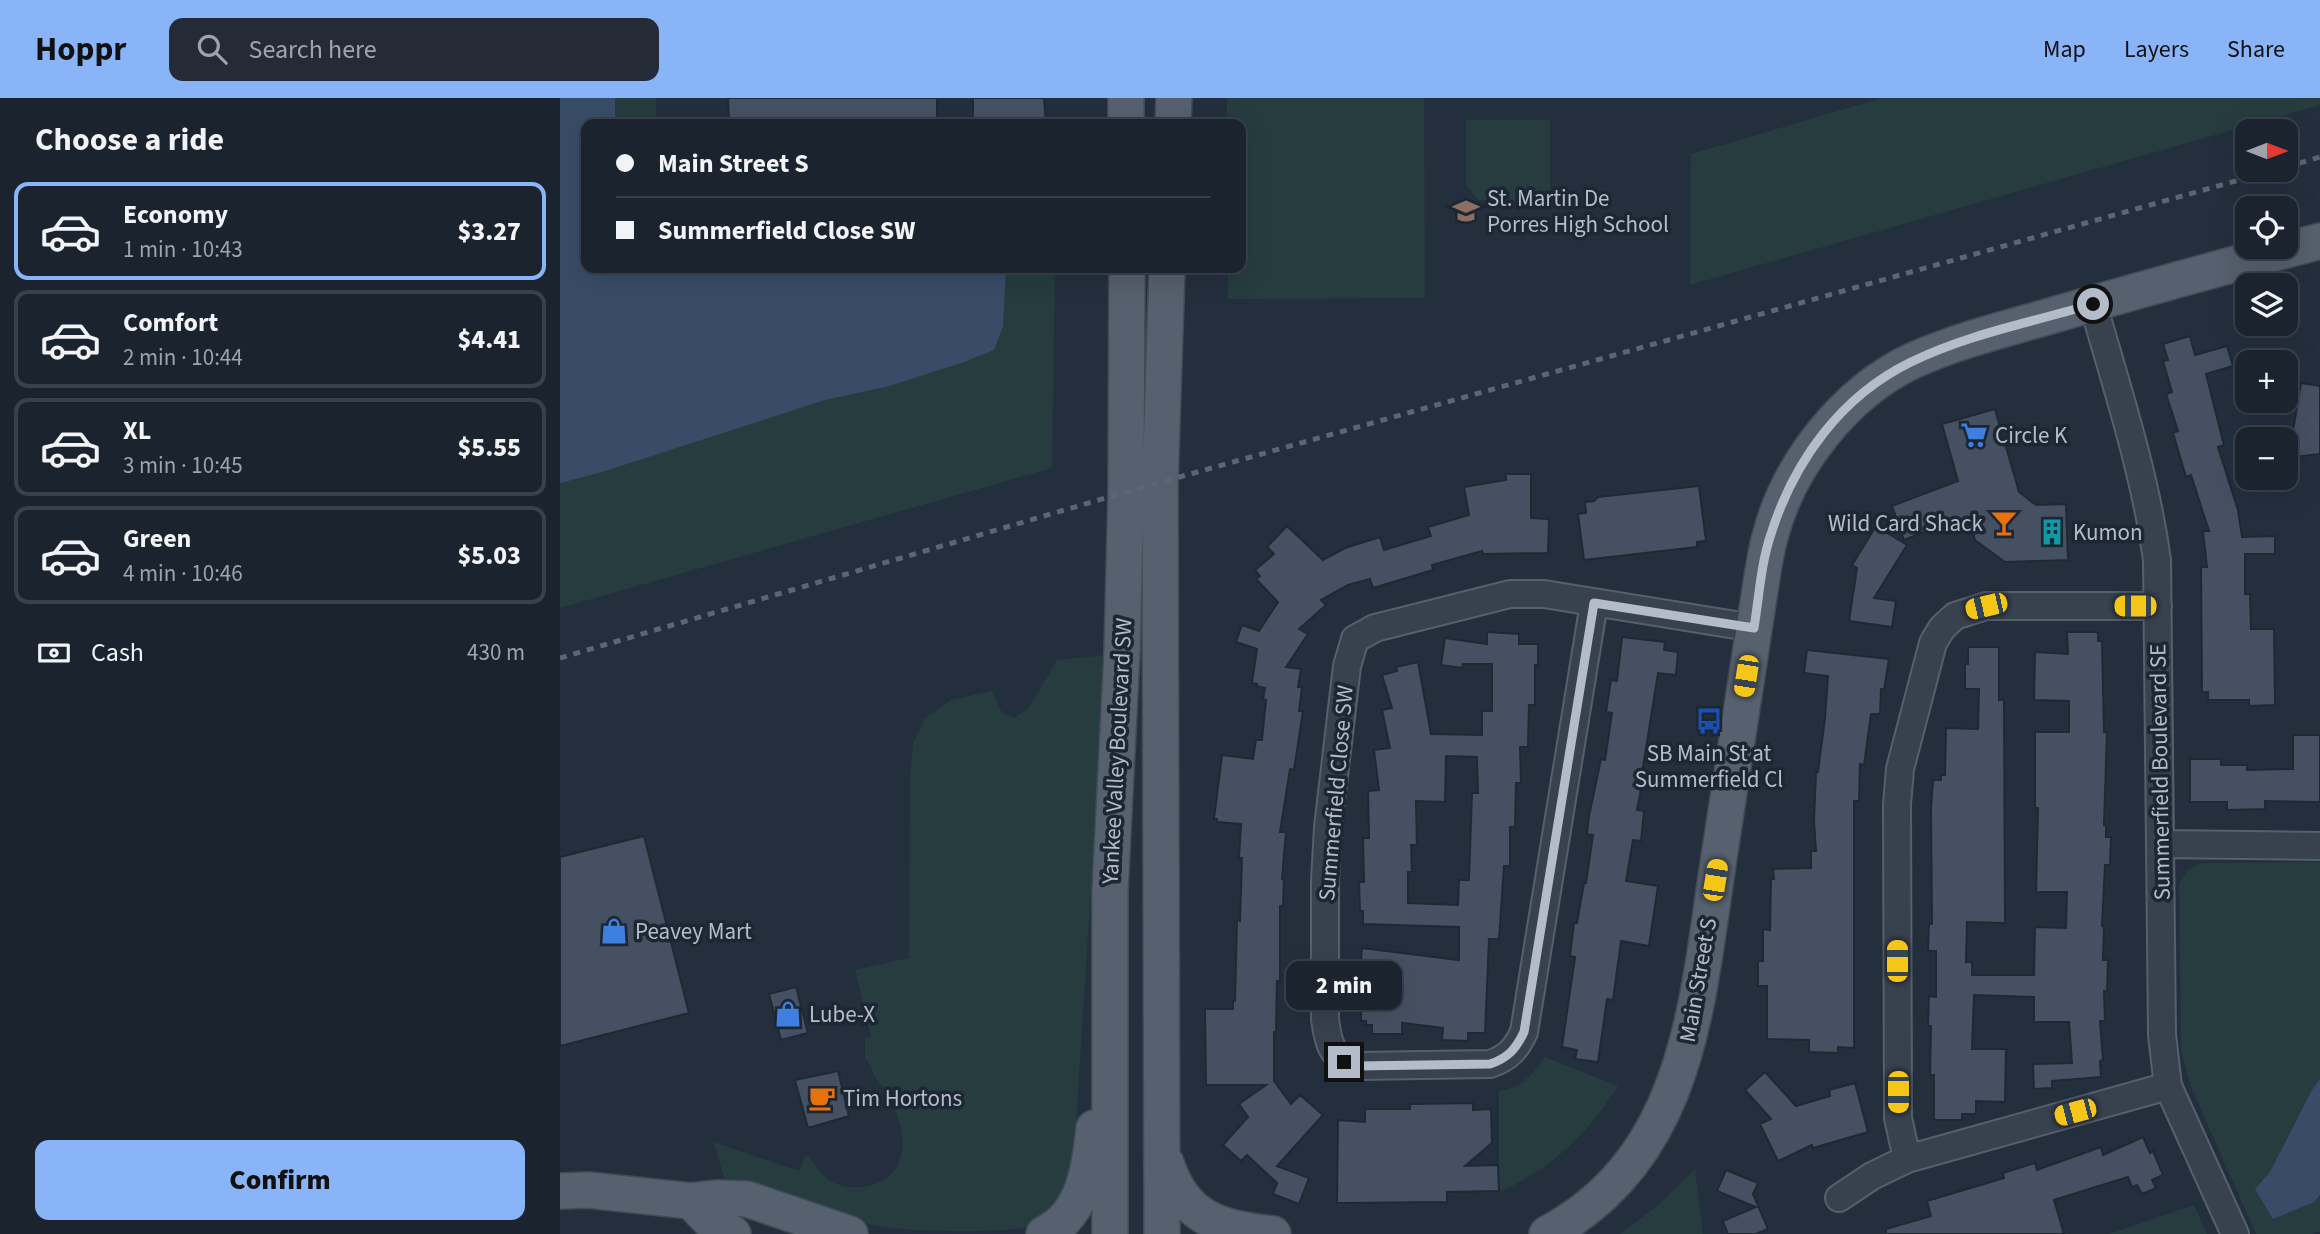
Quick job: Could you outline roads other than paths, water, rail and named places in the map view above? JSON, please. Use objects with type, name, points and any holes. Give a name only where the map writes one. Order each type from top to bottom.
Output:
[{"type":"main road","points":[[1125,98],[1126,119]]},
{"type":"main road","points":[[1173,119],[1174,98]]},
{"type":"main road","name":"Main Street S","points":[[1547,1234],[1590,1207],[1639,1156],[1659,1121],[1676,1082],[1695,1008],[1770,535],[1788,489],[1809,451],[1839,414],[1885,375],[1913,361],[1980,337],[2320,241]]},
{"type":"main road","name":"Yankee Valley Boulevard SW","points":[[1110,1234],[1110,891],[1123,612],[1126,273]]},
{"type":"main road","name":"Yankee Valley Boulevard SW","points":[[1162,1234],[1160,484],[1167,273]]},
{"type":"main road","points":[[1044,1234],[1069,1215],[1083,1189],[1088,1168],[1096,1109],[1110,891]]},
{"type":"main road","points":[[1162,1149],[1172,1181],[1195,1211],[1224,1226],[1273,1234]]},
{"type":"main road","points":[[560,1191],[588,1190],[691,1201],[747,1199],[850,1234]]},
{"type":"main road","points":[[691,1201],[710,1220],[733,1234]]},
{"type":"street","name":"Summerfield Boulevard SE","points":[[2093,304],[2151,515],[2157,560],[2162,1035],[2168,1086],[2235,1234]]},
{"type":"street","name":"Summerfield Close SW","points":[[1594,603],[1524,1032],[1517,1046],[1504,1059],[1490,1064],[1357,1066],[1344,1062],[1334,1052],[1327,1036],[1325,1019],[1325,880],[1328,827],[1346,680],[1355,639],[1375,628],[1510,594],[1544,594],[1754,628]]},
{"type":"street","points":[[1906,1159],[1898,1118],[1896,804],[1899,769],[1933,643],[1942,628],[1955,616],[1986,606],[2158,606]]},
{"type":"street","points":[[2160,844],[2320,846]]},
{"type":"street","points":[[1839,1198],[1872,1176],[1906,1159],[2168,1086]]},
{"type":"water","points":[[560,98],[615,98],[615,119],[581,119],[581,273],[1006,273],[1003,326],[994,350],[889,386],[825,400],[560,483]]},
{"type":"water","points":[[2320,1079],[2320,1195],[2314,1202],[2273,1219],[2255,1189],[2270,1172]]},
{"type":"railway","points":[[2298,163],[2320,157]]},
{"type":"railway","points":[[560,658],[1126,492],[2235,181]]},
{"type":"place","name":"St. Martin De Porres High School","points":[[1466,211]]},
{"type":"place","name":"Circle K","points":[[1974,435]]},
{"type":"place","name":"Wild Card Shack","points":[[2004,523]]},
{"type":"place","name":"Kumon","points":[[2052,532]]},
{"type":"place","name":"SB Main St at Summerfield Cl","points":[[1709,721]]},
{"type":"place","name":"Peavey Mart","points":[[614,931]]},
{"type":"place","name":"Lube-X","points":[[788,1014]]},
{"type":"place","name":"Tim Hortons","points":[[822,1098]]}]
